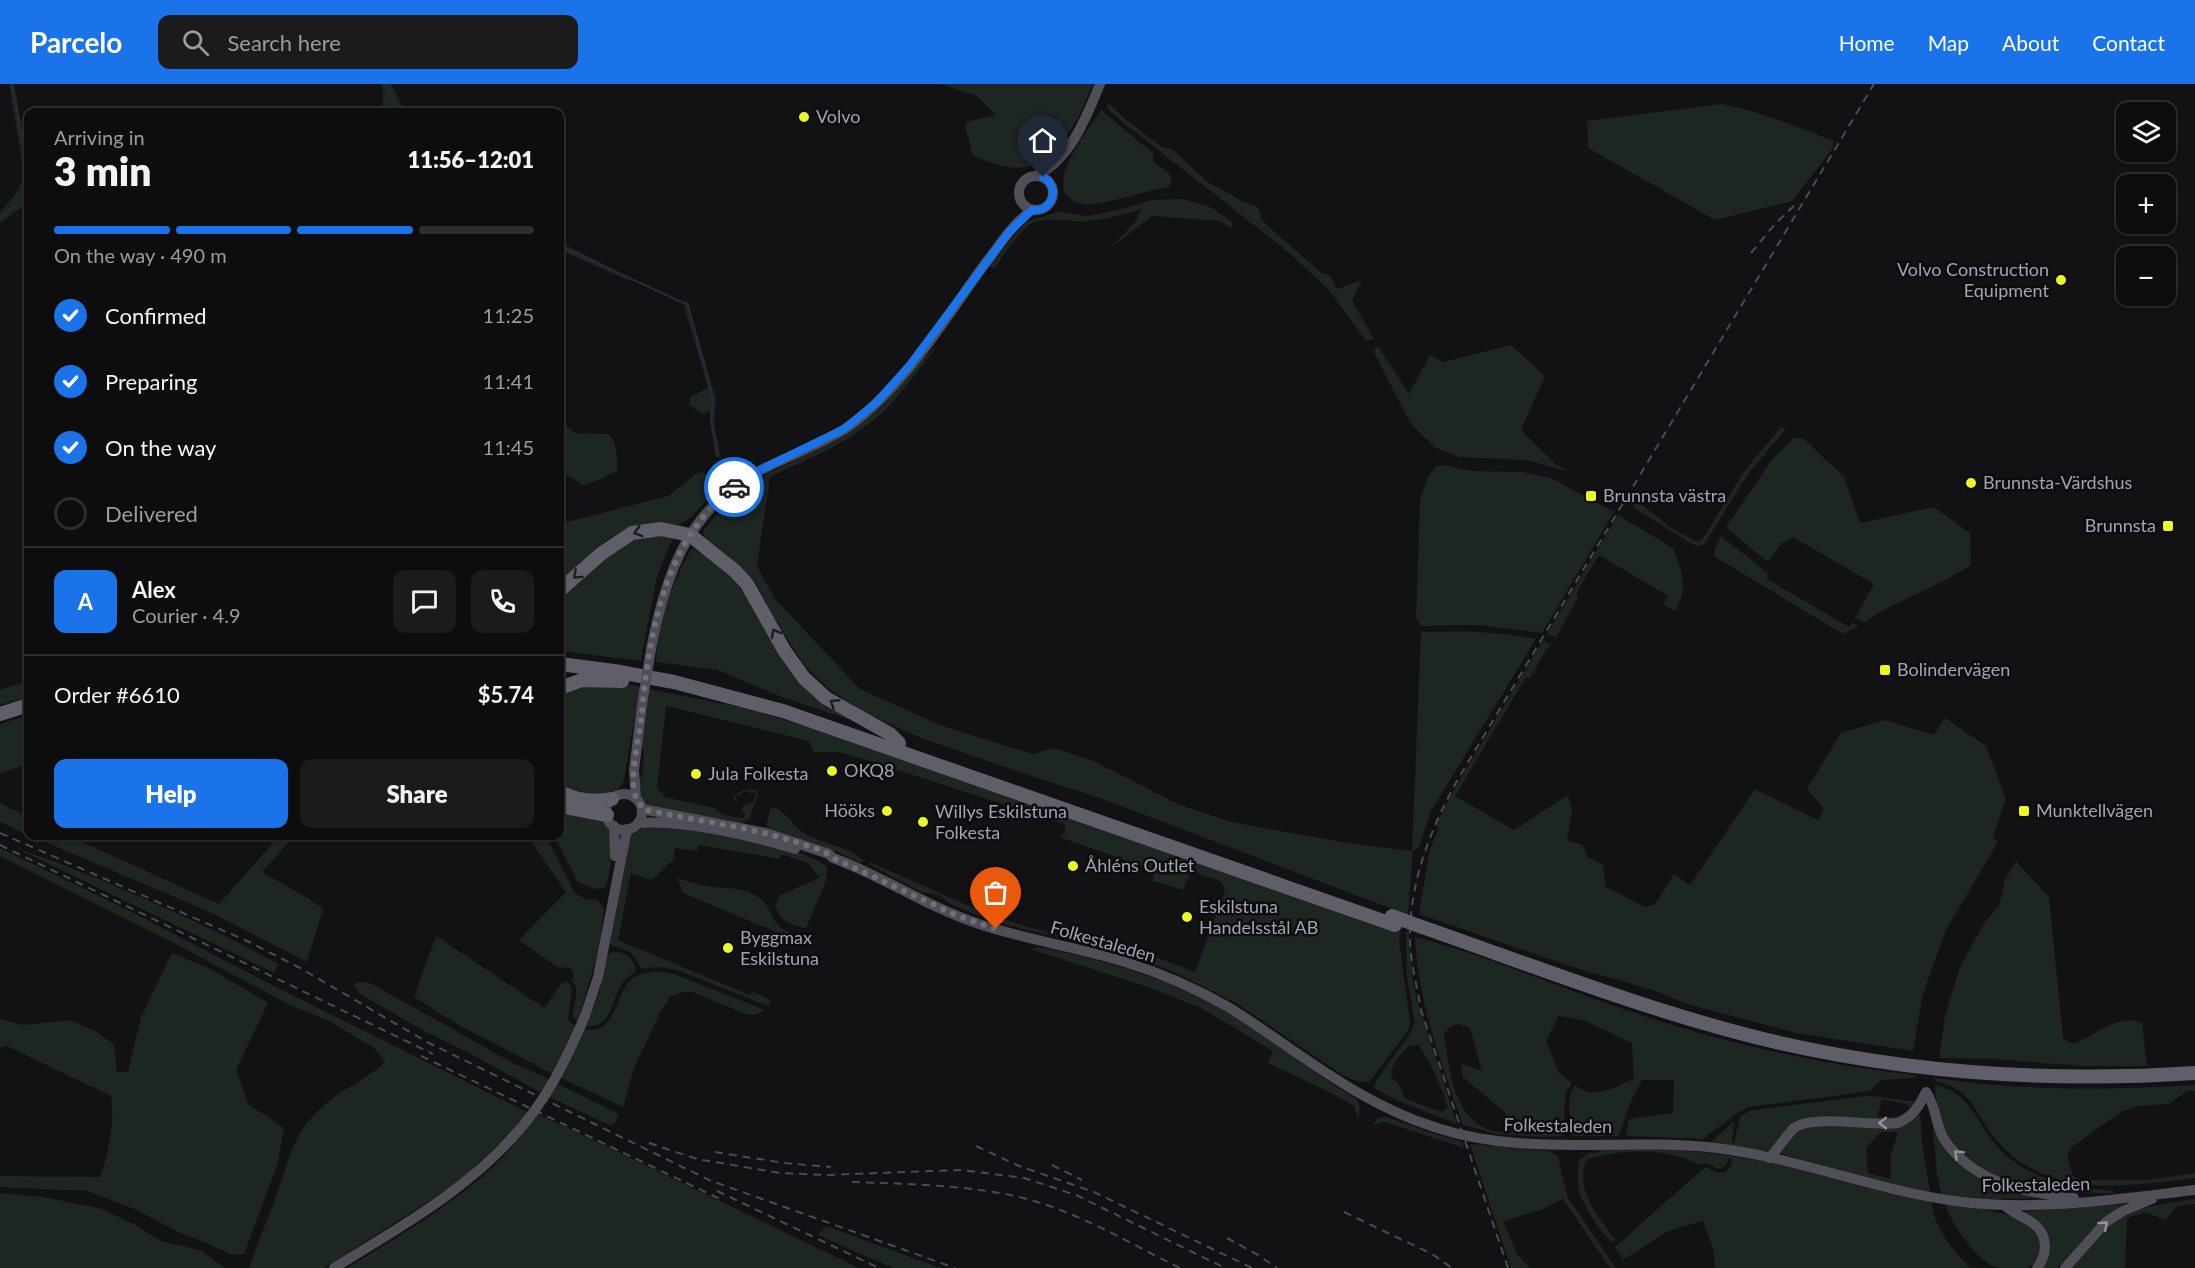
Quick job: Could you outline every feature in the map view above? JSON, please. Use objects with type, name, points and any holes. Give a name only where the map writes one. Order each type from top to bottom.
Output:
[{"type":"highway","points":[[564,586],[602,553],[632,533],[661,529],[690,535],[735,571],[747,584],[784,650],[804,678],[826,698],[890,734],[899,743]]},
{"type":"highway","points":[[564,658],[614,664],[712,684],[800,709],[1394,921]]},
{"type":"highway","points":[[564,665],[648,677],[740,698],[816,721],[922,760],[1394,921],[1665,1011],[1746,1034],[1804,1048],[1883,1062],[2007,1074],[2104,1076],[2195,1073]]},
{"type":"highway","points":[[564,687],[582,680],[612,680],[694,694],[740,698]]},
{"type":"highway","points":[[0,714],[24,706]]},
{"type":"highway","points":[[0,722],[24,714]]},
{"type":"highway","points":[[564,794],[593,802],[616,797]]},
{"type":"highway","points":[[564,807],[611,820]]},
{"type":"highway","points":[[1424,931],[1614,1002],[1691,1027],[1821,1058],[1911,1073],[2013,1082],[2125,1084],[2195,1081]]},
{"type":"main road","points":[[1020,199],[1026,208],[1032,210],[1042,210],[1048,206],[1053,198],[1053,187],[1061,158],[1090,109],[1100,84]]},
{"type":"main road","points":[[1009,232],[1020,199],[1019,188],[1022,182],[1050,168],[1061,158]]},
{"type":"main road","points":[[1037,176],[1046,179],[1053,187]]},
{"type":"main road","points":[[611,896],[627,829],[638,823],[642,809],[636,798],[634,770],[642,705],[658,613],[669,577],[690,535],[711,508],[732,489],[762,469],[844,429],[876,403],[910,365],[1009,232],[1032,210]]},
{"type":"main road","points":[[334,1268],[456,1190],[491,1161],[534,1112],[560,1073],[585,1016],[598,977],[607,930],[616,854],[608,806],[627,778],[642,705]]},
{"type":"main road","points":[[616,797],[630,795],[636,798]]},
{"type":"main road","name":"Folkestaleden","points":[[642,809],[753,834],[826,859],[833,858],[958,916],[1028,939],[1126,963],[1189,987],[1247,1019],[1368,1100],[1436,1128],[1502,1143],[1568,1146],[1682,1145],[1729,1150],[1923,1195],[1964,1202],[2004,1205],[2083,1202],[2195,1190]]},
{"type":"main road","points":[[611,820],[627,829]]},
{"type":"main road","name":"Folkestaleden","points":[[638,823],[664,823],[753,834]]},
{"type":"main road","points":[[1769,1158],[1792,1130],[1803,1124],[1898,1123],[1916,1111],[1926,1092],[1931,1098],[1944,1138],[1954,1152],[1975,1168],[1998,1182],[2020,1190],[2075,1198],[2083,1202]]},
{"type":"main road","points":[[2065,1268],[2098,1229],[2113,1217],[2132,1206],[2167,1193]]},
{"type":"main road","points":[[2004,1205],[2013,1213],[2036,1225],[2041,1232],[2046,1250],[2037,1268]]},
{"type":"shaded area","points":[[9,84],[14,84],[24,139],[24,174]]},
{"type":"shaded area","points":[[381,84],[391,84],[403,108],[380,108],[383,92]]},
{"type":"shaded area","points":[[940,84],[1093,84],[1080,114],[1053,161],[1013,168],[973,156],[966,122],[996,115],[977,96]]},
{"type":"shaded area","points":[[1106,101],[1162,147],[1172,149],[1209,183],[1241,201],[1258,207],[1262,219],[1268,226],[1320,272],[1330,276],[1337,289],[1362,280],[1352,301],[1374,339],[1366,341],[1329,290],[1287,251],[1125,124],[1109,110]]},
{"type":"shaded area","points":[[1722,104],[1765,115],[1833,141],[1833,148],[1792,201],[1715,220],[1588,148],[1587,121]]},
{"type":"shaded area","points":[[1101,110],[1154,154],[1153,161],[1169,173],[1172,181],[1169,187],[1092,204],[1074,201],[1065,193],[1063,183],[1065,170],[1079,143]]},
{"type":"shaded area","points":[[24,174],[24,206],[0,223],[0,212],[15,195]]},
{"type":"shaded area","points":[[1183,199],[1210,207],[1233,222],[1232,228],[1219,221],[1152,216],[1108,250],[1136,221],[1141,209],[1088,221],[1042,220],[1029,225],[1020,234],[995,269],[989,266],[1026,222],[1058,212],[1088,216],[1151,200]]},
{"type":"shaded area","points":[[564,244],[627,276],[630,281],[564,252]]},
{"type":"shaded area","points":[[687,300],[716,399],[714,423],[721,458],[716,457],[710,411],[702,414],[689,405],[690,397],[708,388],[683,302]]},
{"type":"shaded area","points":[[1511,345],[1545,376],[1521,430],[1557,465],[1570,472],[1527,460],[1459,457],[1436,448],[1411,424],[1373,351],[1378,346],[1409,394],[1430,355],[1443,362]]},
{"type":"shaded area","points":[[937,346],[887,408],[861,430],[770,477],[757,566],[775,599],[860,689],[940,725],[1033,754],[1053,748],[1091,760],[1180,805],[1231,822],[1347,843],[1412,851],[1421,632],[1478,632],[1536,639],[1431,811],[1419,847],[1413,851],[1408,915],[1100,798],[921,738],[863,712],[828,688],[804,665],[774,618],[753,579],[705,540],[703,531],[733,495],[765,475],[829,443]]},
{"type":"shaded area","points":[[564,424],[575,433],[609,434],[615,443],[618,470],[583,485],[564,473]]},
{"type":"shaded area","points":[[1781,427],[1786,429],[1748,474],[1705,543],[1699,546],[1694,545],[1635,509],[1632,503],[1641,489],[1639,497],[1641,504],[1671,528],[1697,542],[1702,540],[1745,470]]},
{"type":"shaded area","points":[[1794,438],[1803,438],[1844,477],[1860,523],[1934,507],[1970,533],[1971,565],[1864,623],[1855,618],[1874,584],[1793,537],[1782,543],[1770,560],[1765,560],[1726,527],[1771,461]]},
{"type":"shaded area","points":[[1444,465],[1471,471],[1522,472],[1551,478],[1614,512],[1542,633],[1480,625],[1421,626],[1416,618],[1420,500],[1428,477],[1436,466]]},
{"type":"shaded area","points":[[702,472],[714,476],[718,482],[717,489],[688,519],[678,525],[637,527],[621,532],[597,548],[564,578],[564,523],[668,496],[696,474]]},
{"type":"shaded area","points":[[1618,515],[1673,548],[1683,580],[1682,595],[1675,611],[1663,604],[1668,596],[1599,555],[1576,593],[1578,598],[1556,637],[1547,634]]},
{"type":"shaded area","points":[[659,535],[673,538],[657,576],[641,661],[564,651],[564,591],[630,540]]},
{"type":"shaded area","points":[[1721,536],[1768,573],[1767,579],[1849,627],[1852,622],[1859,626],[1843,634],[1715,557],[1714,550]]},
{"type":"shaded area","points":[[692,548],[719,565],[739,585],[755,609],[783,662],[796,677],[818,697],[850,720],[774,694],[718,670],[656,662],[667,603],[678,574]]},
{"type":"shaded area","points":[[1543,640],[1551,645],[1530,678],[1526,677],[1455,796],[1514,830],[1568,795],[1572,809],[1567,840],[1582,845],[1588,857],[1603,865],[1606,887],[1645,907],[1655,904],[1674,874],[1690,885],[1755,789],[1818,820],[1824,809],[1807,789],[1841,733],[1885,720],[1934,735],[1945,718],[1986,746],[2006,799],[1993,837],[1998,842],[1945,932],[1922,997],[1913,1051],[1796,1033],[1687,1004],[1653,990],[1572,967],[1419,914],[1430,849],[1438,829],[1436,825],[1451,795]]},
{"type":"shaded area","points":[[24,682],[24,698],[0,705],[0,690]]},
{"type":"shaded area","points":[[587,682],[622,683],[640,687],[624,780],[617,790],[607,796],[582,796],[564,789],[564,691]]},
{"type":"shaded area","points":[[649,689],[739,707],[820,730],[1401,932],[1399,939],[1410,1023],[1407,1032],[1369,1082],[1356,1081],[1344,1076],[1236,1003],[1176,973],[1135,957],[1129,951],[1131,946],[1135,945],[1140,951],[1195,972],[1225,890],[1220,881],[1191,871],[1183,890],[1153,881],[1154,870],[1062,838],[1066,825],[864,759],[839,752],[814,752],[809,741],[666,706],[657,787],[665,797],[715,808],[722,814],[744,818],[745,813],[741,811],[743,806],[754,801],[755,792],[751,794],[748,790],[736,796],[736,802],[733,799],[740,791],[747,789],[757,791],[758,795],[749,819],[741,823],[652,808],[642,798],[638,786],[644,756],[642,745]]},
{"type":"shaded area","points":[[24,716],[24,765],[0,773],[0,724]]},
{"type":"shaded area","points":[[0,803],[24,815],[24,833],[0,822]]},
{"type":"shaded area","points":[[776,808],[804,833],[852,852],[864,861],[860,863],[840,853],[775,832],[766,825],[770,809]]},
{"type":"shaded area","points":[[564,810],[602,817],[612,841],[607,884],[604,888],[594,889],[578,882],[556,840],[564,840]]},
{"type":"shaded area","points":[[645,827],[670,827],[733,836],[780,847],[817,860],[827,867],[826,881],[806,928],[786,921],[775,904],[780,895],[819,878],[808,863],[781,854],[780,859],[699,845],[697,851],[675,848],[673,861],[651,880],[631,873],[618,940],[750,995],[752,991],[770,1000],[768,1006],[680,971],[661,967],[642,969],[631,953],[609,943],[631,834]]},
{"type":"shaded area","points":[[40,840],[78,840],[219,904],[275,840],[290,840],[262,872],[323,909],[307,962],[212,913]]},
{"type":"shaded area","points":[[530,840],[548,840],[575,893],[585,899],[597,900],[604,908],[599,948],[578,1022],[573,1017],[576,988],[571,979],[574,976],[571,968],[557,967],[519,940],[566,892]]},
{"type":"shaded area","points":[[0,848],[126,909],[264,981],[527,1112],[509,1135],[456,1184],[324,1268],[249,1268],[293,1148],[304,1128],[328,1102],[385,1062],[374,1048],[331,1022],[290,1005],[172,942],[0,856]]},
{"type":"shaded area","points":[[18,849],[94,877],[209,928],[278,964],[274,973]]},
{"type":"shaded area","points":[[2016,861],[2049,897],[2063,1038],[2073,1044],[2115,1023],[2133,1020],[2142,1023],[2147,1066],[2081,1066],[1992,1059],[1939,1058],[1945,1016],[1960,967],[1984,923],[1999,906],[2005,880]]},
{"type":"shaded area","points":[[870,862],[987,914],[1106,947],[1105,949],[988,920],[951,904],[938,895],[921,892],[874,867],[869,864]]},
{"type":"shaded area","points":[[677,878],[704,886],[739,889],[757,896],[765,903],[777,924],[798,937],[799,941],[797,943],[776,935],[776,932],[683,893]]},
{"type":"shaded area","points":[[1406,932],[1409,933],[1417,1000],[1457,1124],[1401,1102],[1374,1088],[1377,1079],[1410,1034],[1415,1023],[1407,978]],"holes":[[[1418,1045],[1448,1108],[1441,1112],[1406,1099],[1398,1083],[1391,1077],[1395,1064],[1408,1046]]]},
{"type":"shaded area","points":[[436,936],[544,1008],[562,983],[568,981],[572,991],[568,1018],[573,1025],[577,1026],[553,1074],[462,1027],[414,997]]},
{"type":"shaded area","points":[[1415,937],[1498,963],[1607,1004],[1704,1034],[1809,1059],[1916,1075],[1915,1078],[1881,1080],[1871,1090],[1864,1092],[1749,1107],[1703,1139],[1627,1136],[1629,1120],[1673,1113],[1674,1080],[1642,1080],[1631,1101],[1619,1136],[1574,1136],[1571,1134],[1569,1108],[1570,1095],[1575,1085],[1582,1090],[1597,1092],[1605,1091],[1634,1078],[1632,1043],[1583,1020],[1559,1016],[1546,1041],[1559,1073],[1572,1083],[1565,1094],[1564,1136],[1497,1134],[1463,1125],[1432,1032],[1417,961]],"holes":[[[1458,1024],[1470,1028],[1482,1071],[1461,1063],[1463,1077],[1503,1111],[1515,1125],[1510,1133],[1490,1130],[1475,1122],[1459,1101],[1454,1088],[1444,1034],[1451,1026]]]},
{"type":"shaded area","points":[[1038,947],[1124,968],[1187,991],[1207,1001],[1245,1023],[1356,1099],[1360,1107],[1358,1119],[1354,1106],[1268,1063],[1273,1051],[1201,1008],[1148,987],[1030,949]]},
{"type":"shaded area","points":[[615,952],[629,957],[636,970],[622,983],[602,1023],[587,1026],[599,993],[607,956]]},
{"type":"shaded area","points":[[172,953],[211,969],[268,1003],[236,1070],[248,1104],[284,1128],[278,1163],[244,1254],[232,1255],[178,1232],[137,1210],[87,1191],[0,1187],[0,1176],[100,1177],[112,1127],[112,1117],[111,1096],[7,1046],[0,1048],[0,1019],[22,1025],[70,1020],[97,1032],[114,1045],[117,1072],[128,1072],[141,1017]]},
{"type":"shaded area","points":[[658,971],[674,974],[765,1010],[755,1015],[746,1014],[692,992],[683,992],[670,997],[634,1068],[623,1107],[561,1078],[585,1029],[603,1026],[609,1020],[625,987],[631,980],[637,976]]},
{"type":"shaded area","points":[[358,982],[370,983],[515,1064],[549,1079],[540,1092],[424,1031],[360,994],[354,985]]},
{"type":"shaded area","points":[[1935,1078],[1999,1085],[2065,1088],[2195,1085],[2195,1091],[2187,1091],[2169,1104],[2138,1106],[2121,1112],[2072,1147],[2067,1155],[2073,1176],[2082,1180],[2147,1180],[2195,1173],[2195,1178],[2141,1184],[2086,1184],[2061,1180],[2036,1171],[2013,1157],[1993,1136],[1964,1095],[1935,1081]]},
{"type":"shaded area","points":[[558,1084],[619,1114],[614,1124],[609,1125],[549,1097]]},
{"type":"shaded area","points":[[1935,1085],[1947,1089],[1964,1100],[1995,1144],[2020,1166],[2049,1180],[2113,1191],[2113,1193],[2053,1191],[2023,1185],[1996,1176],[1972,1162],[1953,1143],[1940,1118]]},
{"type":"shaded area","points":[[1867,1096],[1914,1101],[1915,1106],[1899,1119],[1888,1121],[1814,1117],[1766,1151],[1711,1142],[1734,1121],[1732,1143],[1734,1143],[1740,1117],[1751,1110]],"holes":[[[1882,1099],[1907,1104],[1909,1109],[1902,1114],[1894,1117],[1877,1117]]]},
{"type":"shaded area","points":[[537,1114],[859,1268],[347,1268],[426,1219],[482,1177],[504,1156]]},
{"type":"shaded area","points":[[1919,1114],[1930,1192],[1892,1185],[1779,1153],[1791,1136],[1807,1126],[1881,1128]],"holes":[[[1881,1132],[1898,1132],[1891,1154],[1891,1179],[1868,1173],[1866,1148]]]},
{"type":"shaded area","points":[[1387,1117],[1463,1142],[1464,1148],[1385,1122],[1372,1125],[1378,1118]]},
{"type":"shaded area","points":[[1932,1119],[1958,1160],[2050,1198],[1994,1199],[1942,1195],[1937,1176]]},
{"type":"shaded area","points":[[1470,1144],[1549,1151],[1558,1156],[1567,1196],[1616,1268],[1610,1268],[1563,1199],[1541,1210],[1503,1221],[1517,1254],[1530,1268],[1511,1268]]},
{"type":"shaded area","points":[[1654,1148],[1773,1163],[1932,1202],[1940,1229],[1958,1255],[1971,1268],[1715,1268],[1713,1249],[1703,1221],[1668,1231],[1623,1260],[1615,1247],[1697,1174],[1706,1167],[1724,1172],[1730,1168],[1731,1164],[1732,1158],[1729,1158],[1723,1168],[1717,1168],[1707,1163],[1699,1165],[1673,1155],[1643,1152],[1613,1154],[1586,1160],[1583,1171],[1586,1193],[1596,1213],[1616,1240],[1612,1242],[1594,1220],[1580,1194],[1579,1160],[1589,1153],[1599,1152],[1599,1149]]},
{"type":"shaded area","points":[[0,1193],[43,1197],[102,1209],[134,1224],[161,1241],[200,1250],[225,1268],[0,1268]]},
{"type":"shaded area","points":[[2195,1199],[2195,1204],[2177,1206],[2165,1220],[2145,1212],[2127,1218],[2125,1268],[2071,1268],[2096,1236],[2121,1217],[2144,1208]]},
{"type":"shaded area","points":[[1945,1204],[2002,1213],[2029,1225],[2038,1234],[2041,1245],[2037,1258],[2028,1268],[1999,1268],[1991,1265],[1966,1242]]},
{"type":"shaded area","points":[[2128,1204],[2101,1222],[2058,1268],[2042,1268],[2050,1243],[2019,1212]]},
{"type":"shaded area","points":[[826,1226],[940,1268],[893,1268],[818,1235]]},
{"type":"waterway","points":[[12,84],[24,151]]},
{"type":"waterway","points":[[385,84],[397,108]]},
{"type":"waterway","points":[[0,218],[24,199]]},
{"type":"waterway","points":[[564,248],[688,305],[713,401],[711,420],[717,455]]},
{"type":"railway","points":[[1508,1268],[1421,1010],[1412,964],[1410,937],[1414,895],[1424,855],[1439,816],[1458,779],[1874,84]]},
{"type":"railway","points":[[1751,253],[1775,224],[1797,203]]},
{"type":"railway","points":[[0,833],[247,941],[300,968],[427,1042],[709,1180],[955,1268]]},
{"type":"railway","points":[[0,845],[433,1054]]},
{"type":"railway","points":[[421,1056],[722,1200]]},
{"type":"railway","points":[[649,1143],[697,1159],[780,1173],[825,1175],[962,1170],[1024,1178],[1076,1195],[1225,1268]]},
{"type":"railway","points":[[976,1146],[1019,1166],[1094,1192],[1252,1268]]},
{"type":"railway","points":[[715,1152],[784,1163],[831,1167]]},
{"type":"railway","points":[[1052,1165],[1082,1180]]},
{"type":"railway","points":[[852,1182],[968,1188],[1034,1201],[1090,1223],[1180,1268]]},
{"type":"railway","points":[[717,1191],[879,1268]]},
{"type":"railway","points":[[1344,1212],[1432,1254],[1452,1268]]},
{"type":"railway","points":[[1227,1238],[1277,1268]]},
{"type":"way so far","points":[[734,487],[711,508],[690,535],[669,577],[658,613],[642,705],[634,770],[636,798],[642,809],[766,833],[811,847],[913,897],[996,929]]},
{"type":"place","name":"Volvo","points":[[804,117]]},
{"type":"place","name":"Volvo Construction Equipment","points":[[2061,280]]},
{"type":"place","name":"Brunnsta-Värdshus","points":[[1971,483]]},
{"type":"place","name":"Brunnsta västra","points":[[1591,496]]},
{"type":"place","name":"Brunnsta","points":[[2168,526]]},
{"type":"place","name":"Bolindervägen","points":[[1885,670]]},
{"type":"place","name":"OKQ8","points":[[832,771]]},
{"type":"place","name":"Jula Folkesta","points":[[696,774]]},
{"type":"place","name":"Hööks","points":[[887,811]]},
{"type":"place","name":"Munktellvägen","points":[[2024,811]]},
{"type":"place","name":"Willys Eskilstuna Folkesta","points":[[923,822]]},
{"type":"place","name":"Åhléns Outlet","points":[[1073,866]]},
{"type":"place","name":"Eskilstuna Handelsstål AB","points":[[1187,917]]},
{"type":"place","name":"Byggmax Eskilstuna","points":[[728,948]]},
{"type":"route","points":[[734,487],[762,469],[844,429],[895,384],[1009,232],[1022,217],[1032,210],[1042,210],[1048,206],[1053,198],[1053,187],[1043,177]]}]
